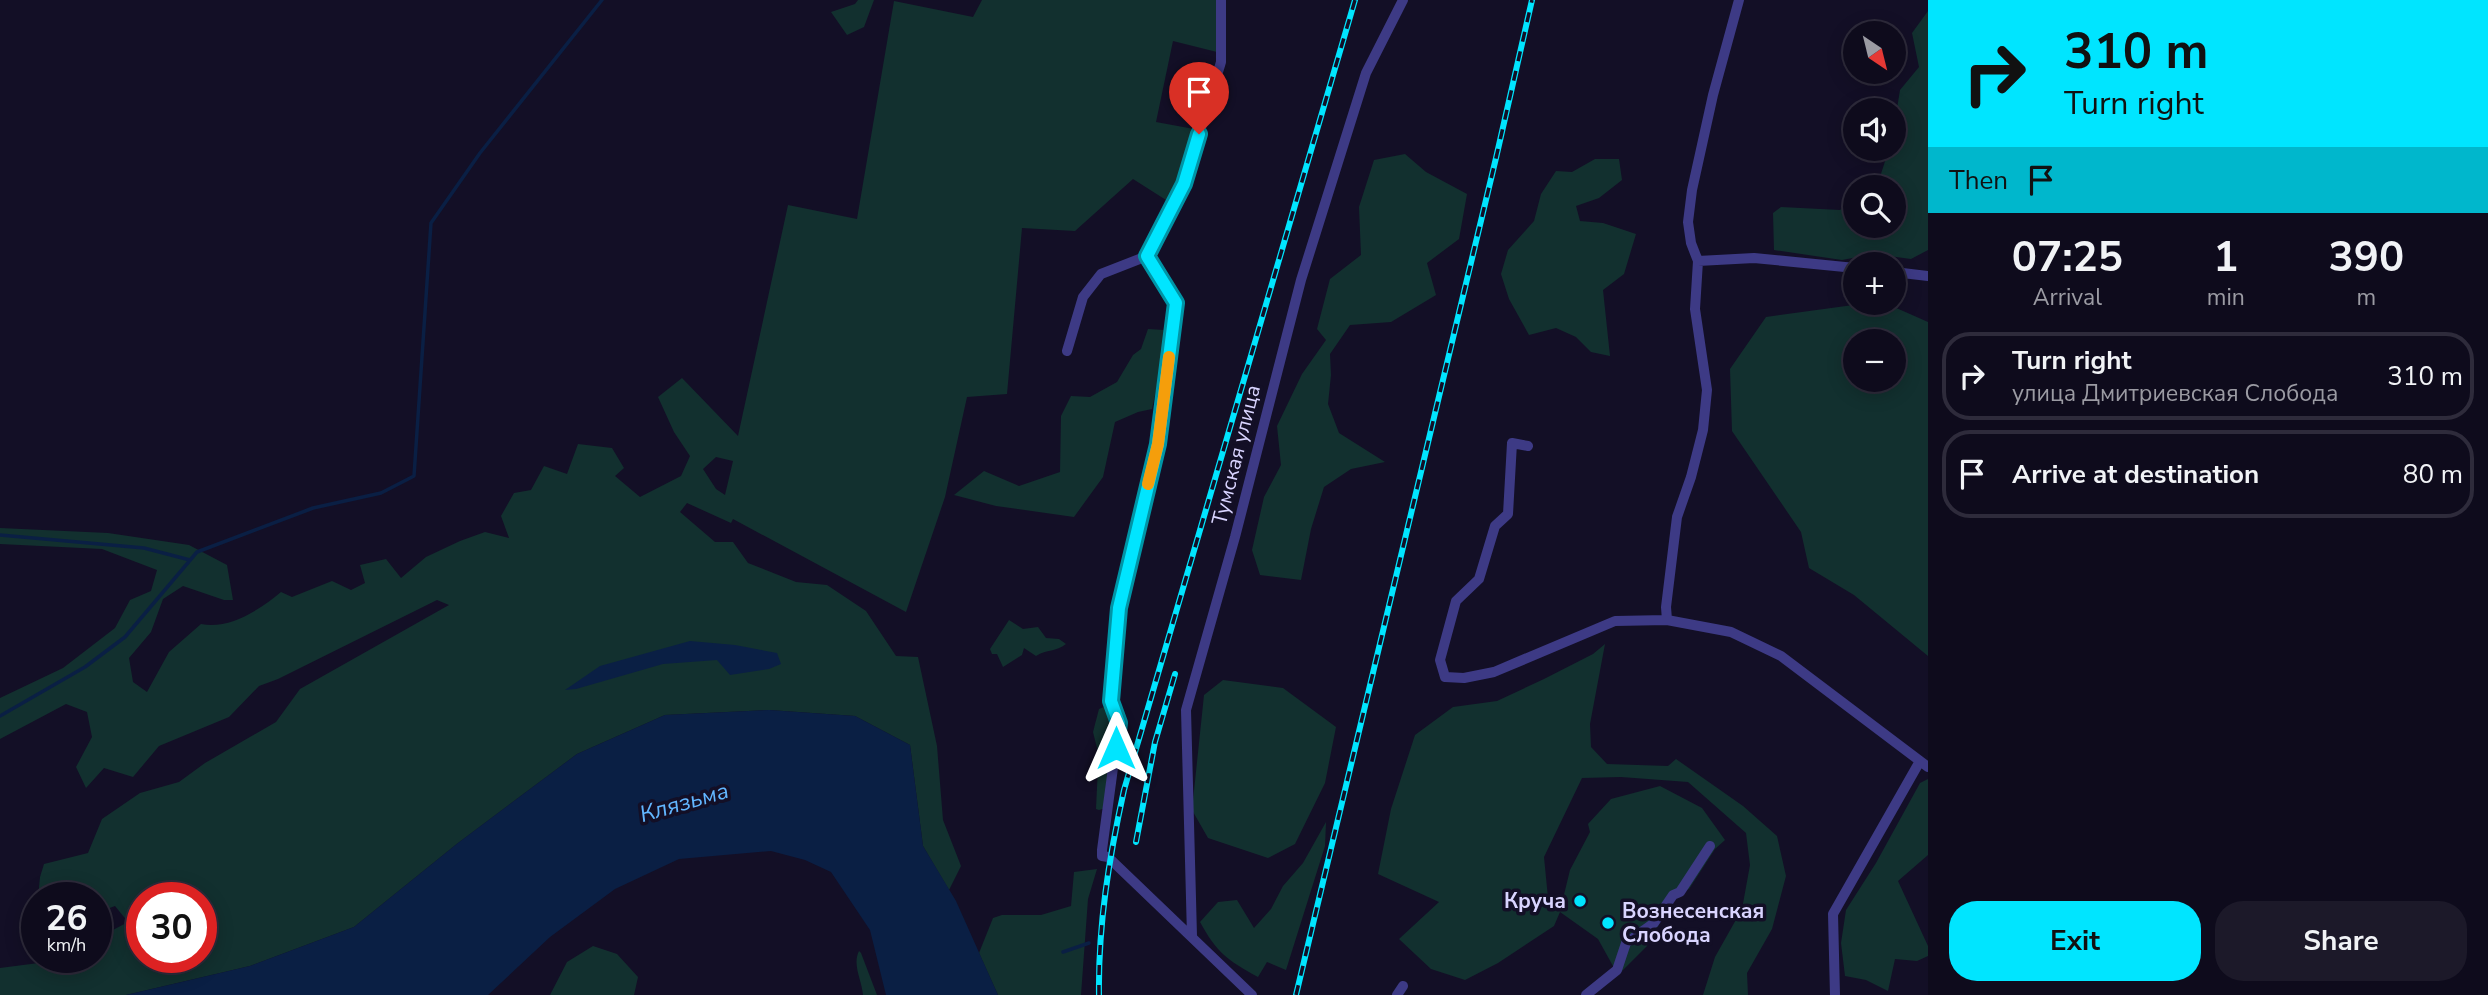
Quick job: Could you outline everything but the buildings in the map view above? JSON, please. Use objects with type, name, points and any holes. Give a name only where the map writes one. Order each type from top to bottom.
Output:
[{"type":"street","points":[[1067,351],[1083,297],[1101,274],[1147,256],[1184,184],[1220,62],[1221,0]]},
{"type":"street","name":"Тумская улица","points":[[1192,936],[1186,710],[1232,547],[1301,280],[1366,73],[1403,0]]},
{"type":"street","points":[[1667,620],[1666,607],[1676,517],[1691,477],[1703,430],[1707,390],[1695,309],[1698,261],[1691,243],[1688,222],[1692,190],[1713,94],[1740,0]]},
{"type":"street","points":[[1147,256],[1176,303],[1158,444],[1119,608],[1111,701],[1119,723],[1102,856],[1108,857],[1252,995]]},
{"type":"street","points":[[1698,261],[1754,258],[1843,267]]},
{"type":"street","points":[[1906,273],[1928,276]]},
{"type":"street","points":[[1528,446],[1513,443],[1508,514],[1495,526],[1479,579],[1456,601],[1440,660],[1445,677],[1464,678],[1494,672],[1615,621],[1667,620],[1731,632],[1781,656],[1924,764],[1833,914],[1835,995]]},
{"type":"street","points":[[1586,995],[1617,970],[1626,943],[1654,923],[1710,846]]},
{"type":"green space","points":[[858,0],[874,0],[864,27],[847,35],[831,12],[855,4]]},
{"type":"green space","points":[[982,0],[1216,0],[1217,52],[1173,41],[1156,122],[1194,129],[1181,173],[1166,200],[1133,179],[1075,231],[1022,228],[1007,394],[967,397],[945,497],[906,612],[733,519],[731,523],[687,503],[680,512],[715,542],[733,542],[748,563],[796,582],[827,585],[866,611],[896,656],[918,657],[937,746],[943,820],[961,866],[949,890],[923,846],[910,745],[855,716],[769,710],[665,715],[577,754],[458,843],[354,927],[250,966],[126,995],[0,995],[0,968],[21,965],[21,973],[112,973],[112,930],[126,923],[126,973],[217,973],[217,882],[126,882],[126,920],[115,906],[112,907],[112,882],[40,882],[44,864],[88,853],[102,819],[140,793],[179,782],[205,763],[276,722],[300,689],[449,605],[437,600],[259,686],[229,717],[159,746],[133,777],[104,768],[86,788],[76,767],[92,737],[87,712],[66,704],[0,739],[0,698],[63,668],[115,628],[130,600],[151,591],[157,570],[102,549],[0,544],[0,528],[108,533],[189,545],[227,565],[233,600],[224,600],[183,586],[163,599],[151,632],[129,658],[133,682],[147,692],[169,652],[201,624],[222,624],[243,617],[281,592],[292,597],[332,581],[351,590],[365,583],[360,565],[386,559],[401,578],[426,557],[460,541],[485,532],[509,538],[501,516],[514,493],[531,490],[544,466],[567,474],[578,444],[612,448],[624,468],[615,476],[640,497],[681,476],[690,456],[674,432],[658,397],[682,378],[738,436],[788,205],[857,219],[894,1],[973,17]],"holes":[[[716,457],[733,461],[725,495],[716,489],[703,469]]]},
{"type":"green space","points":[[1928,11],[1928,250],[1911,259],[1906,258],[1906,252],[1843,252],[1842,260],[1774,250],[1773,213],[1781,207],[1840,210],[1843,208],[1843,238],[1906,238],[1906,175],[1881,175],[1885,161],[1906,161],[1906,98],[1899,98],[1900,90],[1919,67],[1912,33]]},
{"type":"green space","points":[[1405,154],[1426,172],[1467,194],[1459,239],[1427,263],[1436,295],[1391,322],[1350,325],[1330,354],[1328,404],[1339,433],[1385,462],[1351,469],[1324,487],[1311,529],[1301,580],[1260,575],[1252,550],[1264,497],[1281,465],[1277,426],[1302,374],[1326,340],[1317,329],[1330,279],[1361,255],[1359,207],[1374,160]]},
{"type":"green space","points":[[1595,159],[1619,159],[1622,180],[1599,198],[1576,206],[1580,221],[1603,223],[1636,234],[1624,274],[1603,290],[1610,356],[1591,352],[1576,337],[1556,328],[1529,335],[1509,299],[1501,274],[1508,250],[1534,221],[1541,194],[1556,171],[1572,172]]},
{"type":"green space","points":[[1843,306],[1843,315],[1906,315],[1906,312],[1928,322],[1928,656],[1854,595],[1809,568],[1801,532],[1732,431],[1730,369],[1766,317]]},
{"type":"green space","points":[[1148,329],[1164,330],[1161,367],[1152,409],[1115,422],[1103,477],[1074,517],[996,506],[954,495],[984,471],[1019,486],[1060,472],[1061,416],[1071,396],[1090,397],[1117,382],[1133,355],[1141,349]]},
{"type":"green space","points":[[1009,620],[1023,629],[1038,627],[1046,638],[1059,639],[1066,644],[1036,656],[1024,648],[1022,655],[1003,667],[997,654],[992,654],[990,649]]},
{"type":"green space","points":[[1605,644],[1590,724],[1591,747],[1607,764],[1668,766],[1676,759],[1743,806],[1777,836],[1786,876],[1772,929],[1747,973],[1748,995],[1703,995],[1715,957],[1742,909],[1750,865],[1746,833],[1688,782],[1621,777],[1582,778],[1544,857],[1548,898],[1560,911],[1570,870],[1590,832],[1588,824],[1611,799],[1660,786],[1702,808],[1725,840],[1715,849],[1689,889],[1675,895],[1647,946],[1620,973],[1598,939],[1560,912],[1554,926],[1498,963],[1465,980],[1431,969],[1399,939],[1439,902],[1378,874],[1391,809],[1415,735],[1453,707],[1497,701],[1593,654]]},
{"type":"green space","points":[[1223,680],[1283,688],[1336,727],[1325,783],[1295,844],[1268,858],[1208,838],[1192,810],[1204,695]]},
{"type":"green space","points":[[1104,707],[1111,720],[1112,735],[1107,765],[1109,770],[1106,808],[1099,810],[1096,809],[1100,760],[1093,732],[1099,709]]},
{"type":"green space","points":[[1928,779],[1928,855],[1898,881],[1928,946],[1928,956],[1917,961],[1895,959],[1888,991],[1866,980],[1845,976],[1841,943],[1846,910],[1876,863],[1920,783]]},
{"type":"green space","points":[[1326,822],[1325,846],[1286,970],[1267,962],[1258,977],[1224,955],[1200,922],[1218,902],[1237,900],[1254,928],[1271,909],[1283,886],[1303,863]]},
{"type":"green space","points":[[1097,869],[1088,899],[1081,995],[998,995],[979,953],[993,918],[1002,915],[1041,915],[1071,906],[1074,872]]},
{"type":"green space","points":[[593,946],[617,954],[638,977],[634,995],[550,995],[567,962]]},
{"type":"green space","points":[[859,951],[877,995],[863,995],[857,967]]},
{"type":"water","points":[[690,641],[735,645],[777,653],[781,664],[769,669],[730,675],[717,660],[663,664],[565,690],[600,666]]},
{"type":"water","name":"Клязьма","points":[[769,710],[855,716],[910,745],[923,846],[956,901],[998,995],[886,995],[870,930],[831,872],[805,860],[771,851],[679,859],[615,889],[550,937],[488,995],[126,995],[250,966],[354,927],[458,843],[577,754],[665,715]]},
{"type":"waterway","points":[[0,716],[85,667],[125,637],[197,552],[313,508],[381,493],[414,476],[431,223],[480,153],[602,0]]},
{"type":"waterway","points":[[0,535],[144,548],[190,560]]},
{"type":"waterway","points":[[1063,952],[1089,943]]},
{"type":"railway","points":[[1099,995],[1100,943],[1106,892],[1124,790],[1355,0]]},
{"type":"railway","points":[[1296,995],[1532,0]]},
{"type":"railway","points":[[1136,842],[1155,742],[1175,674]]},
{"type":"slow traffic","points":[[1148,484],[1158,444],[1169,357]]},
{"type":"place","name":"Круча","points":[[1580,901]]},
{"type":"place","name":"Вознесенская Слобода","points":[[1608,923]]},
{"type":"route","points":[[1116,748],[1119,723],[1111,701],[1119,608],[1158,444],[1176,303],[1147,256],[1184,184],[1199,134]]}]
